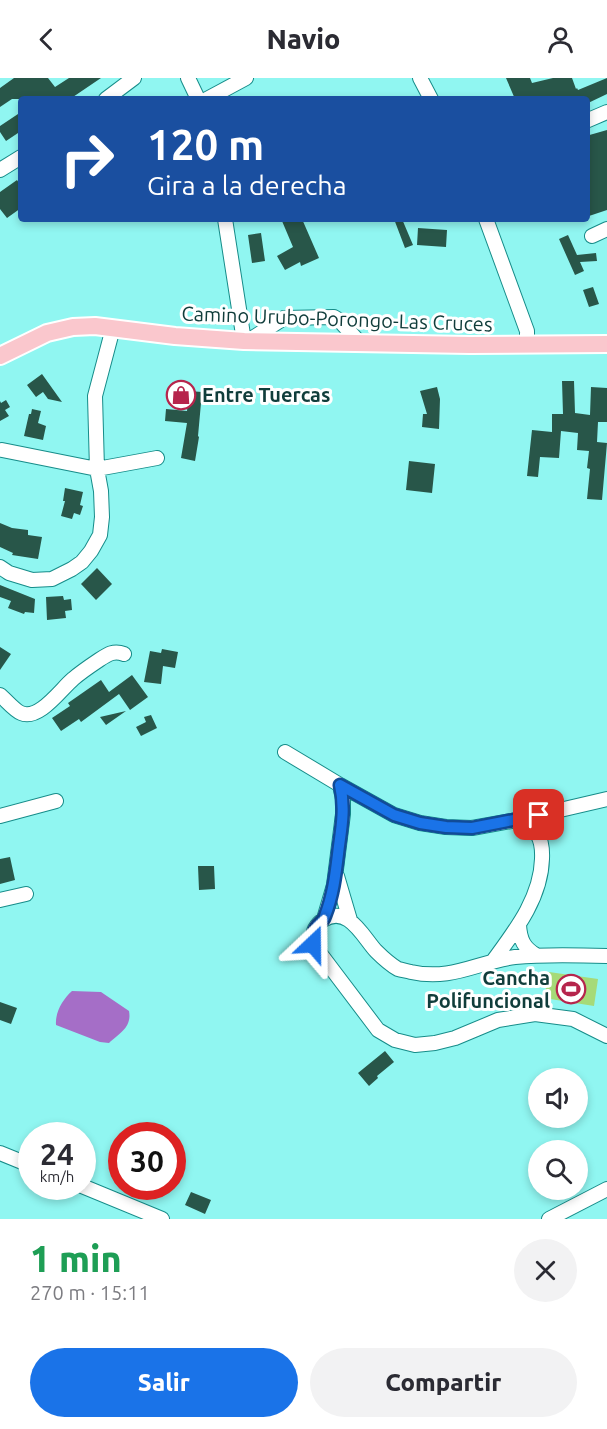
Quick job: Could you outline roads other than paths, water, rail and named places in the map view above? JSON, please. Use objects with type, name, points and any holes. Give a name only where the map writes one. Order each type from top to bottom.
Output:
[{"type":"main road","name":"Camino Urubo-Porongo-Las Cruces","points":[[0,356],[47,333],[73,327],[95,326],[184,337],[246,341],[470,345],[607,344]]},
{"type":"street","points":[[110,96],[134,78]]},
{"type":"street","points":[[188,78],[197,96]]},
{"type":"street","points":[[213,96],[246,78]]},
{"type":"street","points":[[420,78],[429,96]]},
{"type":"street","points":[[590,119],[607,112]]},
{"type":"street","points":[[0,170],[18,159]]},
{"type":"street","points":[[226,222],[246,341],[284,318],[333,317],[339,320],[359,342]]},
{"type":"street","points":[[487,222],[527,331],[527,344]]},
{"type":"street","points":[[592,236],[607,229]]},
{"type":"street","points":[[0,567],[9,573],[32,580],[52,579],[82,561],[100,535],[102,517],[101,491],[96,470],[95,393],[113,328]]},
{"type":"street","points":[[2,450],[96,470],[157,458]]},
{"type":"street","points":[[0,695],[21,714],[32,714],[43,709],[88,667],[117,651],[124,654]]},
{"type":"street","points":[[285,752],[394,815],[420,823],[446,827],[472,828],[607,799]]},
{"type":"street","points":[[324,919],[336,874],[343,814],[340,785]]},
{"type":"street","points":[[0,816],[56,801]]},
{"type":"street","points":[[493,961],[519,925],[532,901],[542,873],[540,838],[526,823],[517,820]]},
{"type":"street","points":[[336,874],[350,920]]},
{"type":"street","points":[[0,900],[26,894]]},
{"type":"street","points":[[607,956],[536,956],[493,961],[454,973],[426,975],[398,969],[377,952],[350,920],[338,917],[324,919],[314,930],[313,937],[313,944],[378,1030],[395,1040],[415,1045],[435,1043],[455,1038],[498,1020],[535,1014],[573,1019],[607,1035]]},
{"type":"street","points":[[519,925],[519,934],[523,943],[536,956]]},
{"type":"street","points":[[0,1153],[18,1160]]},
{"type":"street","points":[[549,1219],[607,1189]]},
{"type":"street","points":[[96,1192],[162,1219]]},
{"type":"place","name":"Entre Tuercas","points":[[181,395]]},
{"type":"place","name":"Cancha Polifuncional","points":[[571,989]]}]
